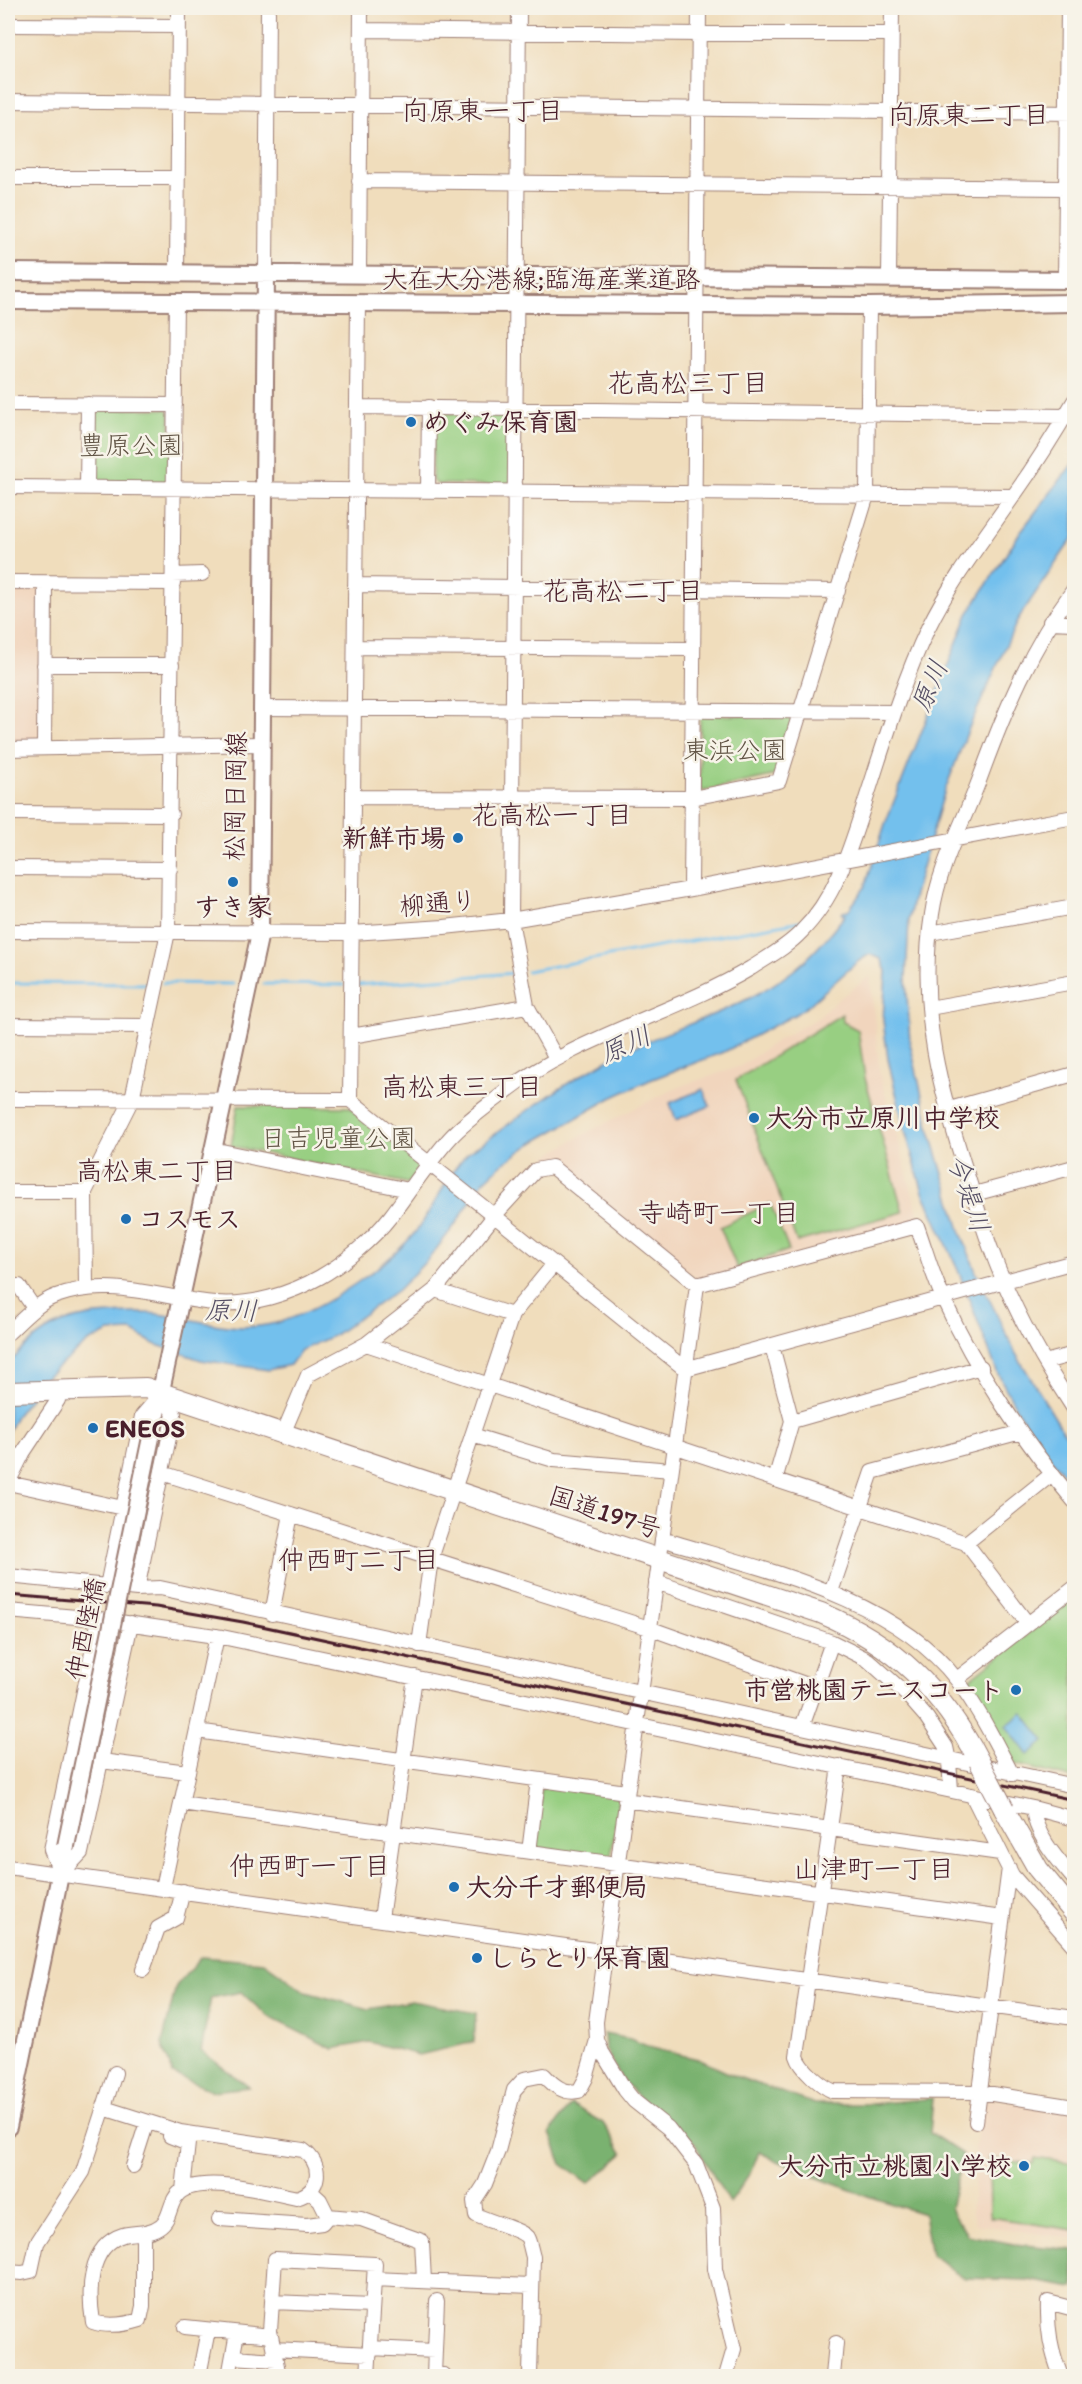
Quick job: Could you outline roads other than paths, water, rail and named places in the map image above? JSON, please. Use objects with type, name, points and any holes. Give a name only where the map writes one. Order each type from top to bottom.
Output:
[{"type":"highway","name":"国道197号","points":[[8,1401],[146,1388],[454,1491],[660,1549],[821,1613],[874,1640],[911,1668],[925,1682],[957,1722],[1038,1869],[1074,1913]]},
{"type":"highway","name":"国道197号","points":[[8,1392],[48,1397]]},
{"type":"main road","name":"大在大分港線;臨海産業道路","points":[[8,272],[1070,280]]},
{"type":"main road","name":"松岡日岡線","points":[[161,1394],[260,933],[266,274]]},
{"type":"main road","name":"大在大分港線;臨海産業道路","points":[[8,301],[868,306],[1074,303]]},
{"type":"main road","name":"仲西陸橋","points":[[61,1874],[161,1394]]},
{"type":"main road","points":[[8,2127],[61,1874]]},
{"type":"street","points":[[177,273],[179,8]]},
{"type":"street","points":[[266,274],[268,8]]},
{"type":"street","points":[[358,274],[361,8]]},
{"type":"street","points":[[519,8],[511,920],[527,1006],[556,1058]]},
{"type":"street","points":[[691,889],[699,8]]},
{"type":"street","points":[[889,278],[892,8]]},
{"type":"street","points":[[1068,8],[1071,113],[1066,188],[1070,280]]},
{"type":"street","points":[[8,25],[179,26]]},
{"type":"street","points":[[361,30],[892,34]]},
{"type":"street","points":[[8,101],[1071,113]]},
{"type":"street","points":[[8,177],[178,178]]},
{"type":"street","points":[[360,181],[1066,188]]},
{"type":"street","points":[[86,1289],[85,1192],[132,1099],[168,932],[176,302]]},
{"type":"street","points":[[350,1100],[358,303]]},
{"type":"street","points":[[353,797],[692,798],[779,781],[867,495],[868,306]]},
{"type":"street","points":[[8,1333],[34,1308],[55,1296],[86,1289],[134,1289],[180,1303],[233,1303],[251,1301],[301,1288],[332,1270],[388,1220],[452,1135],[509,1089],[556,1058],[681,1005],[728,981],[783,948],[802,932],[834,888],[846,860],[894,712],[927,630],[964,565],[1013,496],[1074,401]]},
{"type":"street","points":[[8,404],[175,405]]},
{"type":"street","points":[[87,488],[88,404]]},
{"type":"street","points":[[357,406],[1065,416]]},
{"type":"street","points":[[428,491],[429,408]]},
{"type":"street","points":[[8,487],[1013,496]]},
{"type":"street","points":[[8,582],[173,579],[202,574]]},
{"type":"street","points":[[44,748],[45,582]]},
{"type":"street","points":[[355,585],[838,591]]},
{"type":"street","points":[[1074,589],[1050,622],[1019,679],[964,820],[953,840],[936,891],[930,933],[929,1008],[935,1064],[946,1110],[991,1250],[998,1284],[1074,1409]]},
{"type":"street","points":[[1050,622],[1074,623]]},
{"type":"street","points":[[355,647],[693,649]]},
{"type":"street","points":[[44,665],[172,665]]},
{"type":"street","points":[[262,708],[894,712]]},
{"type":"street","points":[[8,749],[261,744]]},
{"type":"street","points":[[8,813],[171,814]]},
{"type":"street","name":"柳通り","points":[[8,931],[352,933],[402,931],[511,920],[691,889],[1074,817]]},
{"type":"street","points":[[8,868],[170,869]]},
{"type":"street","points":[[930,933],[1074,907]]},
{"type":"street","points":[[929,1008],[1074,982]]},
{"type":"street","points":[[351,1036],[527,1006]]},
{"type":"street","points":[[8,1025],[148,1026]]},
{"type":"street","points":[[946,1110],[1074,1074]]},
{"type":"street","points":[[8,1099],[350,1100],[685,1369]]},
{"type":"street","points":[[212,1149],[409,1190]]},
{"type":"street","points":[[283,1434],[308,1375],[366,1344],[435,1290],[488,1212],[536,1170],[552,1167],[697,1285]]},
{"type":"street","points":[[974,1194],[1074,1167]]},
{"type":"street","points":[[8,1192],[85,1192]]},
{"type":"street","points":[[697,1285],[917,1226],[943,1300],[981,1367],[1021,1432],[1074,1501]]},
{"type":"street","points":[[685,1369],[943,1300],[1074,1262]]},
{"type":"street","points":[[419,1646],[431,1559],[512,1315],[554,1264]]},
{"type":"street","points":[[530,2376],[533,2257],[527,2238],[514,2229],[496,2225],[476,2216],[474,2201],[485,2184],[498,2151],[514,2090],[524,2079],[544,2075],[552,2085],[569,2093],[579,2091],[586,2078],[597,2040],[596,2022],[604,1951],[697,1285]]},
{"type":"street","points":[[8,1286],[19,1286],[34,1308]]},
{"type":"street","points":[[435,1290],[512,1315]]},
{"type":"street","points":[[366,1344],[966,1544],[1028,1624]]},
{"type":"street","points":[[772,1346],[792,1421],[775,1480]]},
{"type":"street","points":[[1045,1362],[1074,1354]]},
{"type":"street","points":[[792,1421],[981,1367]]},
{"type":"street","points":[[107,1586],[142,1416],[161,1394],[174,1414],[137,1589]]},
{"type":"street","points":[[48,1397],[28,1445],[8,1483],[123,1508]]},
{"type":"street","points":[[831,1592],[872,1472],[1021,1432]]},
{"type":"street","points":[[472,1435],[554,1461],[671,1470]]},
{"type":"street","points":[[162,1473],[649,1628],[816,1688]]},
{"type":"street","points":[[966,1544],[1052,1474]]},
{"type":"street","points":[[272,1614],[291,1514]]},
{"type":"street","points":[[660,1549],[831,1592],[878,1613],[938,1659],[957,1679],[987,1725],[1012,1774]]},
{"type":"street","points":[[8,1576],[137,1589],[160,1588],[949,1761],[1074,1786]]},
{"type":"street","points":[[656,1582],[832,1642],[868,1660],[906,1694],[927,1718],[946,1747],[951,1790]]},
{"type":"street","points":[[957,1679],[1074,1588]]},
{"type":"street","points":[[8,1611],[99,1619],[217,1636],[951,1790],[1074,1819]]},
{"type":"street","points":[[61,1874],[51,1850],[99,1619]]},
{"type":"street","points":[[61,1874],[81,1853],[130,1623]]},
{"type":"street","points":[[163,1888],[217,1636]]},
{"type":"street","points":[[802,1727],[832,1642]]},
{"type":"street","points":[[381,1919],[415,1677]]},
{"type":"street","points":[[197,1731],[538,1780],[830,1829],[1000,1853]]},
{"type":"street","points":[[101,1761],[188,1772]]},
{"type":"street","points":[[838,1767],[797,2056],[799,2062],[826,2089],[833,2091],[980,2092],[1074,2107]]},
{"type":"street","points":[[529,1852],[538,1780]]},
{"type":"street","points":[[972,1795],[1009,1868],[1074,1946]]},
{"type":"street","points":[[181,1803],[1002,1918]]},
{"type":"street","points":[[1033,1808],[1041,1833],[1056,1858],[1074,1879]]},
{"type":"street","points":[[8,1867],[1074,2018]]},
{"type":"street","points":[[976,2122],[1009,1868]]},
{"type":"street","points":[[143,1970],[158,1928],[176,1917],[183,1891]]},
{"type":"street","points":[[597,2040],[602,2052],[634,2101],[668,2128],[696,2164],[713,2208],[715,2269],[734,2349],[726,2376]]},
{"type":"street","points":[[8,2272],[31,2271],[37,2243],[82,2172],[115,2073]]},
{"type":"street","points":[[104,2108],[180,2132],[303,2150],[312,2158],[317,2170],[310,2191],[296,2198],[236,2187],[201,2185],[188,2187],[177,2194],[167,2221],[155,2230],[123,2235],[105,2244],[97,2257],[93,2270],[91,2311],[93,2322],[103,2325],[128,2324],[140,2320],[143,2306],[143,2233]]},
{"type":"street","points":[[133,2166],[147,2122]]},
{"type":"street","points":[[168,2128],[170,2136],[188,2143],[183,2190]]},
{"type":"street","points":[[310,2191],[320,2200],[328,2216]]},
{"type":"street","points":[[328,2216],[361,2219],[422,2241],[424,2281]]},
{"type":"street","points":[[219,2219],[307,2225],[322,2223],[328,2216]]},
{"type":"street","points":[[279,2376],[274,2348],[272,2302],[275,2259],[375,2264],[368,2376]]},
{"type":"street","points":[[374,2279],[531,2286]]},
{"type":"street","points":[[437,2301],[434,2375],[444,2375]]},
{"type":"street","points":[[272,2302],[372,2306]]},
{"type":"street","points":[[1061,2376],[1051,2352],[1047,2330],[1048,2302],[1074,2309]]},
{"type":"street","points":[[185,2327],[237,2333],[274,2348]]},
{"type":"street","points":[[199,2376],[208,2330]]},
{"type":"street","points":[[229,2376],[237,2333]]},
{"type":"street","points":[[833,2376],[836,2343]]},
{"type":"street","points":[[232,2357],[274,2348],[435,2351]]},
{"type":"water","points":[[1074,462],[1074,536],[1018,619],[969,728],[945,790],[914,894],[909,919],[906,979],[910,1043],[930,1131],[960,1230],[976,1272],[1016,1354],[1063,1431],[1074,1444],[1074,1485],[1051,1459],[1020,1415],[998,1374],[956,1265],[923,1192],[904,1127],[888,1059],[883,1020],[886,971],[881,959],[870,954],[857,962],[808,1006],[794,1015],[726,1051],[650,1080],[611,1098],[531,1144],[501,1165],[482,1183],[455,1225],[430,1257],[398,1290],[333,1336],[301,1350],[290,1365],[268,1370],[201,1360],[154,1344],[132,1331],[110,1332],[88,1342],[48,1375],[16,1416],[8,1432],[8,1365],[30,1342],[42,1334],[66,1322],[95,1315],[151,1313],[243,1327],[276,1323],[314,1308],[355,1284],[392,1256],[420,1226],[460,1161],[527,1111],[604,1062],[749,998],[801,964],[834,930],[845,915],[842,914],[843,912],[848,911],[865,887],[885,824],[968,614],[1021,531]]},
{"type":"water","points":[[703,1089],[710,1106],[676,1120],[670,1103]]},
{"type":"water","points":[[1023,1713],[1045,1741],[1028,1755],[1006,1726]]},
{"type":"waterway","points":[[527,971],[801,921]]},
{"type":"waterway","points":[[357,985],[515,973]]},
{"type":"waterway","points":[[8,983],[153,984]]},
{"type":"waterway","points":[[163,983],[233,984]]},
{"type":"waterway","points":[[264,984],[344,985]]},
{"type":"railway","points":[[8,1595],[156,1607],[243,1622],[1074,1800]]},
{"type":"place","name":"めぐみ保育園","points":[[411,422]]},
{"type":"place","name":"新鮮市場","points":[[458,838]]},
{"type":"place","name":"すき家","points":[[233,882]]},
{"type":"place","name":"大分市立原川中学校","points":[[754,1118]]},
{"type":"place","name":"コスモス","points":[[126,1219]]},
{"type":"place","name":"ENEOS","points":[[93,1428]]},
{"type":"place","name":"市営桃園テニスコート","points":[[1016,1690]]},
{"type":"place","name":"大分千才郵便局","points":[[454,1887]]},
{"type":"place","name":"しらとり保育園","points":[[477,1958]]},
{"type":"place","name":"大分市立桃園小学校","points":[[1024,2166]]},
{"type":"district","name":"向原東一丁目","points":[[483,110]]},
{"type":"district","name":"向原東二丁目","points":[[969,114]]},
{"type":"district","name":"花高松三丁目","points":[[688,382]]},
{"type":"district","name":"花高松二丁目","points":[[623,590]]},
{"type":"district","name":"花高松一丁目","points":[[552,814]]},
{"type":"district","name":"高松東三丁目","points":[[462,1086]]},
{"type":"district","name":"高松東二丁目","points":[[157,1170]]},
{"type":"district","name":"寺崎町一丁目","points":[[719,1212]]},
{"type":"district","name":"仲西町二丁目","points":[[359,1559]]},
{"type":"district","name":"仲西町一丁目","points":[[310,1865]]},
{"type":"district","name":"山津町一丁目","points":[[874,1868]]},
{"type":"park label","name":"豊原公園","points":[[131,445]]},
{"type":"park label","name":"東浜公園","points":[[735,750]]},
{"type":"park label","name":"日吉児童公園","points":[[338,1138]]},
{"type":"water label","name":"原川","points":[[929,686]]},
{"type":"water label","name":"原川","points":[[625,1044]]},
{"type":"water label","name":"今堤川","points":[[969,1193]]},
{"type":"water label","name":"原川","points":[[231,1310]]}]
